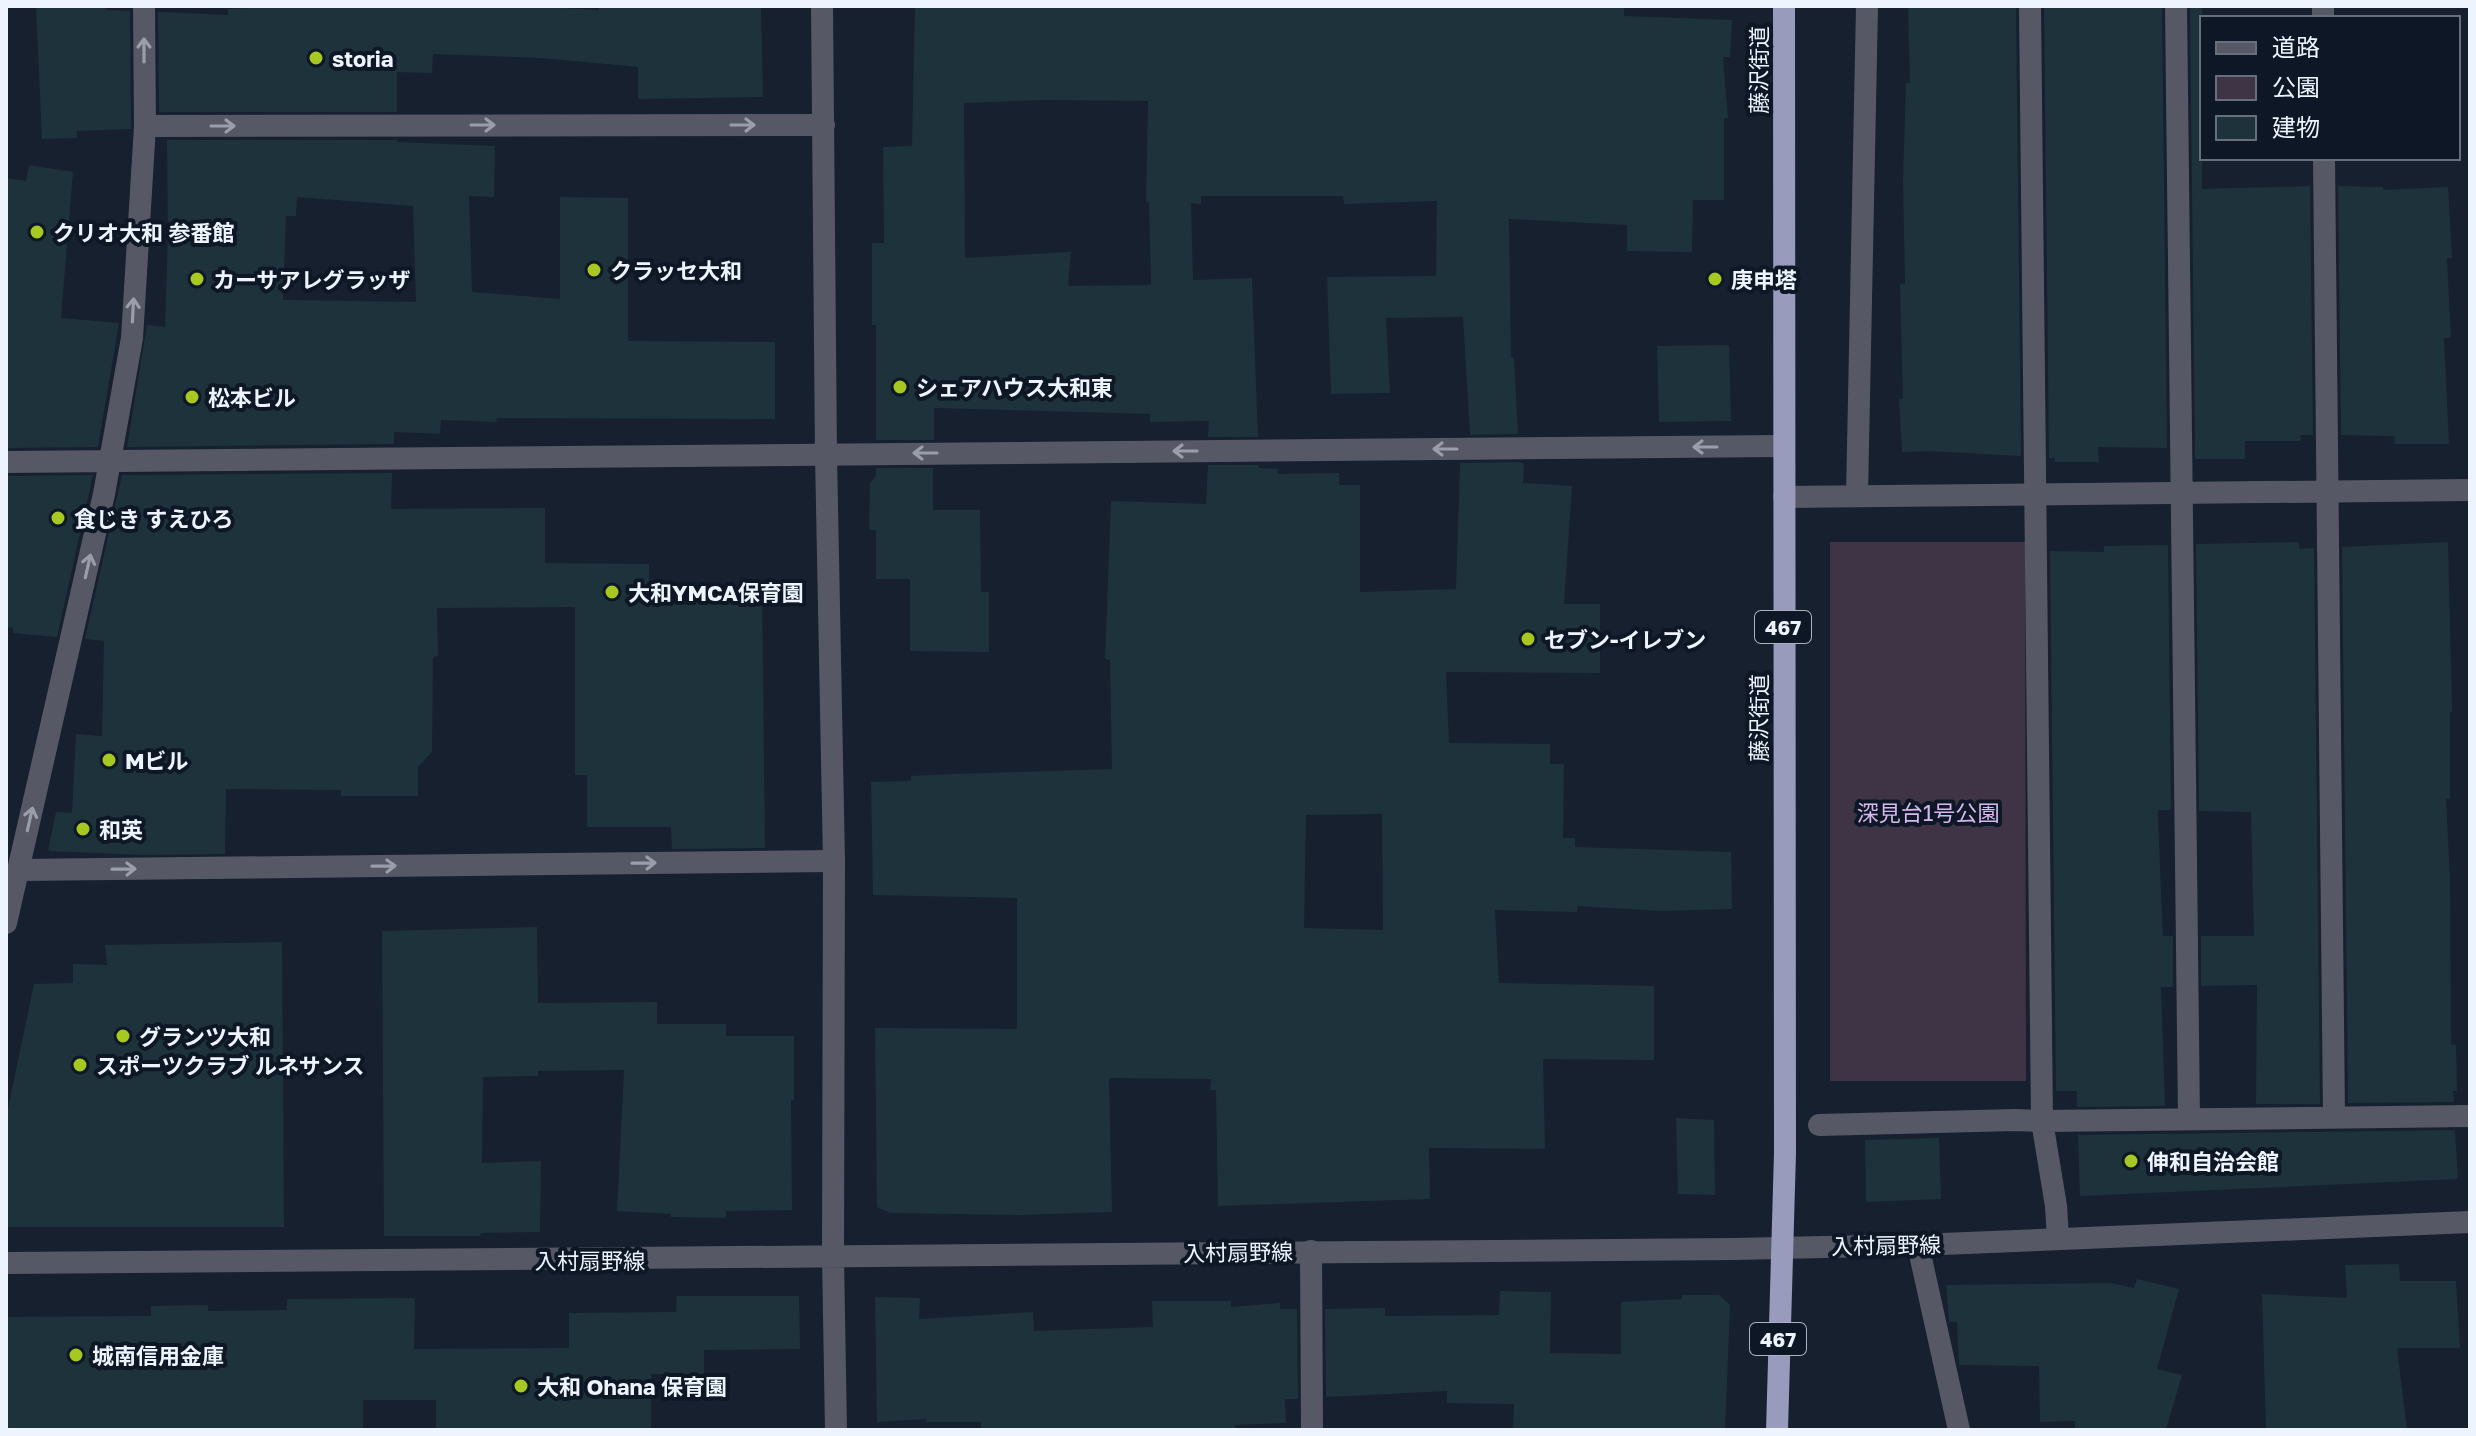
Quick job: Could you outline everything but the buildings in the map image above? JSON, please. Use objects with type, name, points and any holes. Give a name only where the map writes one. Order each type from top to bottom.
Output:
[{"type":"highway","name":"藤沢街道","points":[[1777,1430],[1785,1153],[1784,6]]},
{"type":"street","points":[[6,923],[111,461],[132,338],[145,126],[144,6]]},
{"type":"street","points":[[822,6],[834,861],[836,1430]]},
{"type":"street","points":[[1857,496],[1867,6]]},
{"type":"street","points":[[2030,6],[2042,1121],[2058,1238]]},
{"type":"street","points":[[2176,6],[2189,1119]]},
{"type":"street","points":[[145,126],[824,125]]},
{"type":"street","points":[[2324,160],[2334,1117]]},
{"type":"street","points":[[6,462],[1783,446]]},
{"type":"street","points":[[1784,497],[2470,490]]},
{"type":"street","points":[[18,870],[834,861]]},
{"type":"street","points":[[1819,1125],[2470,1116]]},
{"type":"street","name":"入村扇野線","points":[[6,1263],[1918,1245],[2470,1222]]},
{"type":"street","points":[[1918,1245],[1959,1430]]},
{"type":"street","points":[[1311,1251],[1312,1430]]},
{"type":"green space","name":"深見台1号公園","points":[[1830,542],[2025,542],[2026,1081],[1830,1081]]},
{"type":"place","name":"storia","points":[[316,58]]},
{"type":"place","name":"クリオ大和 参番館","points":[[37,232]]},
{"type":"place","name":"クラッセ大和","points":[[594,270]]},
{"type":"place","name":"カーサアレグラッザ","points":[[197,279]]},
{"type":"place","name":"庚申塔","points":[[1715,279]]},
{"type":"place","name":"シェアハウス大和東","points":[[900,387]]},
{"type":"place","name":"松本ビル","points":[[192,397]]},
{"type":"place","name":"食じき すえひろ","points":[[58,518]]},
{"type":"place","name":"大和YMCA保育園","points":[[612,592]]},
{"type":"place","name":"セブン-イレブン","points":[[1528,639]]},
{"type":"place","name":"Mビル","points":[[109,760]]},
{"type":"place","name":"和英","points":[[83,829]]},
{"type":"place","name":"グランツ大和","points":[[123,1036]]},
{"type":"place","name":"スポーツクラブ ルネサンス","points":[[80,1065]]},
{"type":"place","name":"伸和自治会館","points":[[2131,1161]]},
{"type":"place","name":"城南信用金庫","points":[[76,1355]]},
{"type":"place","name":"大和 Ohana 保育園","points":[[521,1386]]}]
